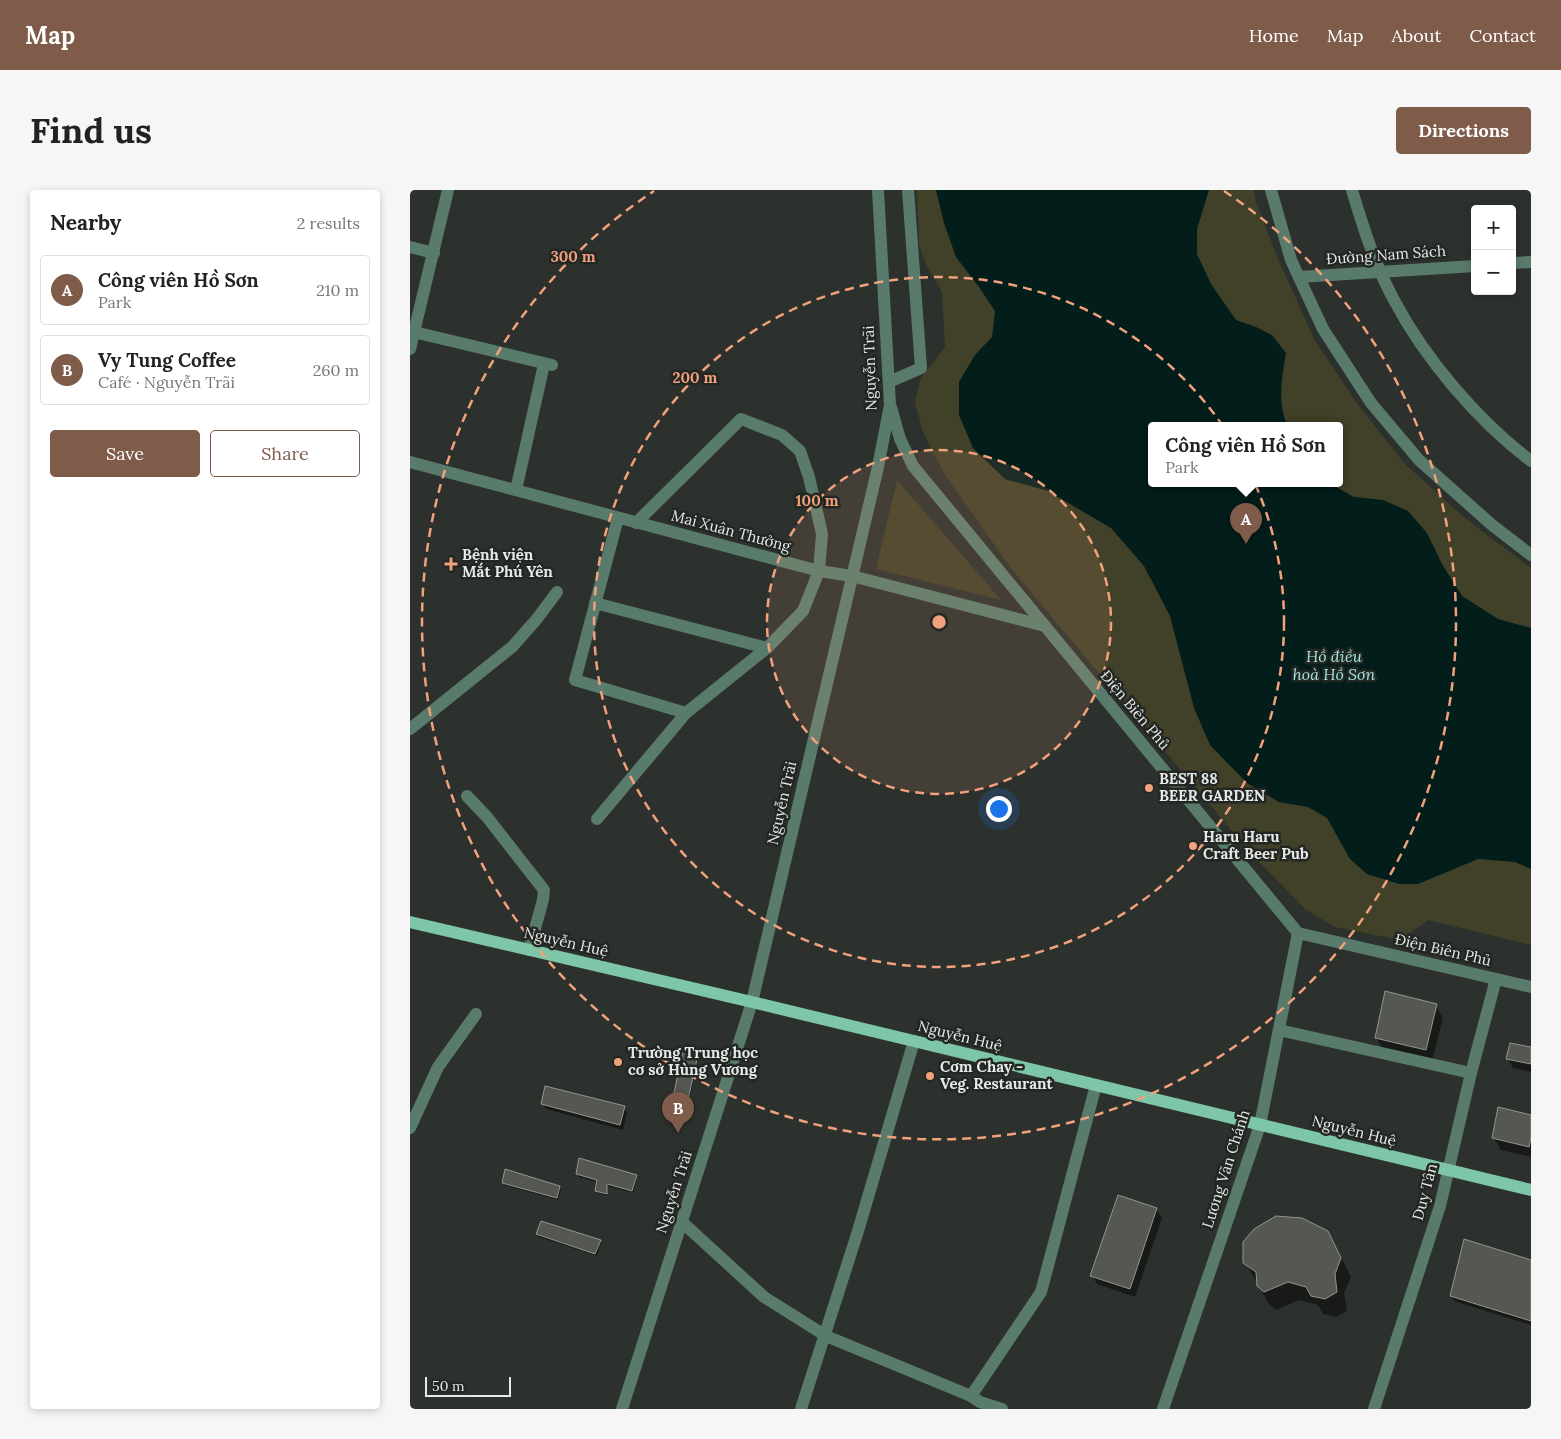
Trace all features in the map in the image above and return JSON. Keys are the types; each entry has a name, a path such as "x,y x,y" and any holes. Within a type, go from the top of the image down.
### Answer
{"main road":[{"name":"Nguyễn Huệ","path":"410,922 752,1002 1531,1190"}],"street":[{"path":"410,349 412,331 434,253 448,190"},
{"name":"Nguyễn Trãi","path":"622,1409 752,1002 878,466 890,405 878,190"},
{"path":"889,382 921,368 908,190"},
{"path":"1271,190 1291,260 1323,329 1371,403 1419,460 1492,525 1531,555"},
{"path":"1352,190 1368,243 1394,300 1427,352 1476,412 1531,461"},
{"path":"410,247 434,253"},
{"path":"1516,264 1531,262"},
{"name":"Đường Nam Sách","path":"1299,277 1471,266"},
{"path":"412,331 548,364 516,490"},
{"name":"Điện Biên Phủ","path":"890,405 900,439 913,466 1298,933 1531,987"},
{"path":"597,818 686,713 767,648 803,611 819,571 822,534 809,477 800,451 782,435 741,418 636,522"},
{"name":"Mai Xuân Thưởng","path":"410,462 819,571 852,576 1045,626"},
{"path":"618,518 575,680 686,713"},
{"path":"410,729 512,647 557,592"},
{"path":"595,603 767,648"},
{"path":"467,796 487,817 544,890 529,950"},
{"name":"Lương Văn Chánh","path":"1163,1409 1260,1125 1298,933"},
{"name":"Duy Tân","path":"1374,1409 1440,1206 1471,1073 1496,979"},
{"path":"410,1128 438,1067 476,1014"},
{"path":"1279,1030 1471,1073"},
{"path":"801,1409 826,1336 914,1041"},
{"path":"972,1396 1041,1292 1096,1085"},
{"path":"682,1222 764,1297 826,1336 972,1396 980,1402 1002,1409"}],"shaded area":[{"name":"Hồ điều hoà Hồ Sơn","path":"917,190 1254,190 1256,202 1276,254 1314,339 1356,402 1405,464 1466,519 1531,568 1531,945 1428,920 1400,940 1335,927 1306,910 1254,857 1013,571 945,475 923,432 915,403 920,379 945,347 942,292 927,267 919,245"},
{"path":"897,480 1001,600 876,569"}],"water":[{"name":"Hồ điều hoà Hồ Sơn","path":"936,190 1209,190 1197,229 1197,254 1211,284 1236,320 1272,335 1286,353 1281,398 1286,422 1148,422 1148,487 1336,487 1354,497 1383,500 1408,511 1427,533 1442,564 1462,596 1498,619 1531,628 1531,869 1515,862 1478,859 1418,884 1399,884 1367,874 1350,859 1327,818 1308,807 1279,802 1247,783 1210,745 1194,708 1170,616 1144,566 1111,528 1048,491 1005,479 973,448 959,415 959,382 975,355 992,337 995,311 956,257 944,223"}],"building":[{"path":"1385,991 1437,1004 1426,1050 1375,1038"},
{"path":"1510,1043 1531,1047 1531,1064 1506,1059"},
{"path":"684,1047 699,1050 688,1100 673,1097"},
{"path":"545,1086 625,1106 620,1125 541,1104"},
{"path":"1498,1107 1531,1115 1529,1147 1492,1138"},
{"path":"579,1158 637,1175 632,1191 607,1184 607,1194 595,1191 597,1180 576,1174"},
{"path":"505,1169 560,1186 557,1198 502,1183"},
{"path":"1118,1195 1157,1208 1130,1289 1090,1276"},
{"path":"1276,1216 1302,1218 1328,1231 1341,1258 1335,1274 1337,1292 1325,1299 1311,1296 1306,1287 1288,1282 1264,1292 1257,1286 1256,1272 1243,1263 1243,1242 1254,1229"},
{"path":"541,1221 601,1240 595,1254 536,1234"},
{"path":"1464,1239 1531,1260 1531,1321 1450,1296"}],"place":[{"name":"Công viên Hồ Sơn","path":"1246,544"},
{"name":"Bệnh viện Mắt Phú Yên","path":"451,564"},
{"name":"BEST 88 BEER GARDEN","path":"1149,788"},
{"name":"Haru Haru Craft Beer Pub","path":"1193,846"},
{"name":"Trường Trung học cơ sở Hùng Vương","path":"618,1062"},
{"name":"Cơm Chay - Veg. Restaurant","path":"930,1076"},
{"name":"Vy Tung Coffee","path":"678,1133"}]}
